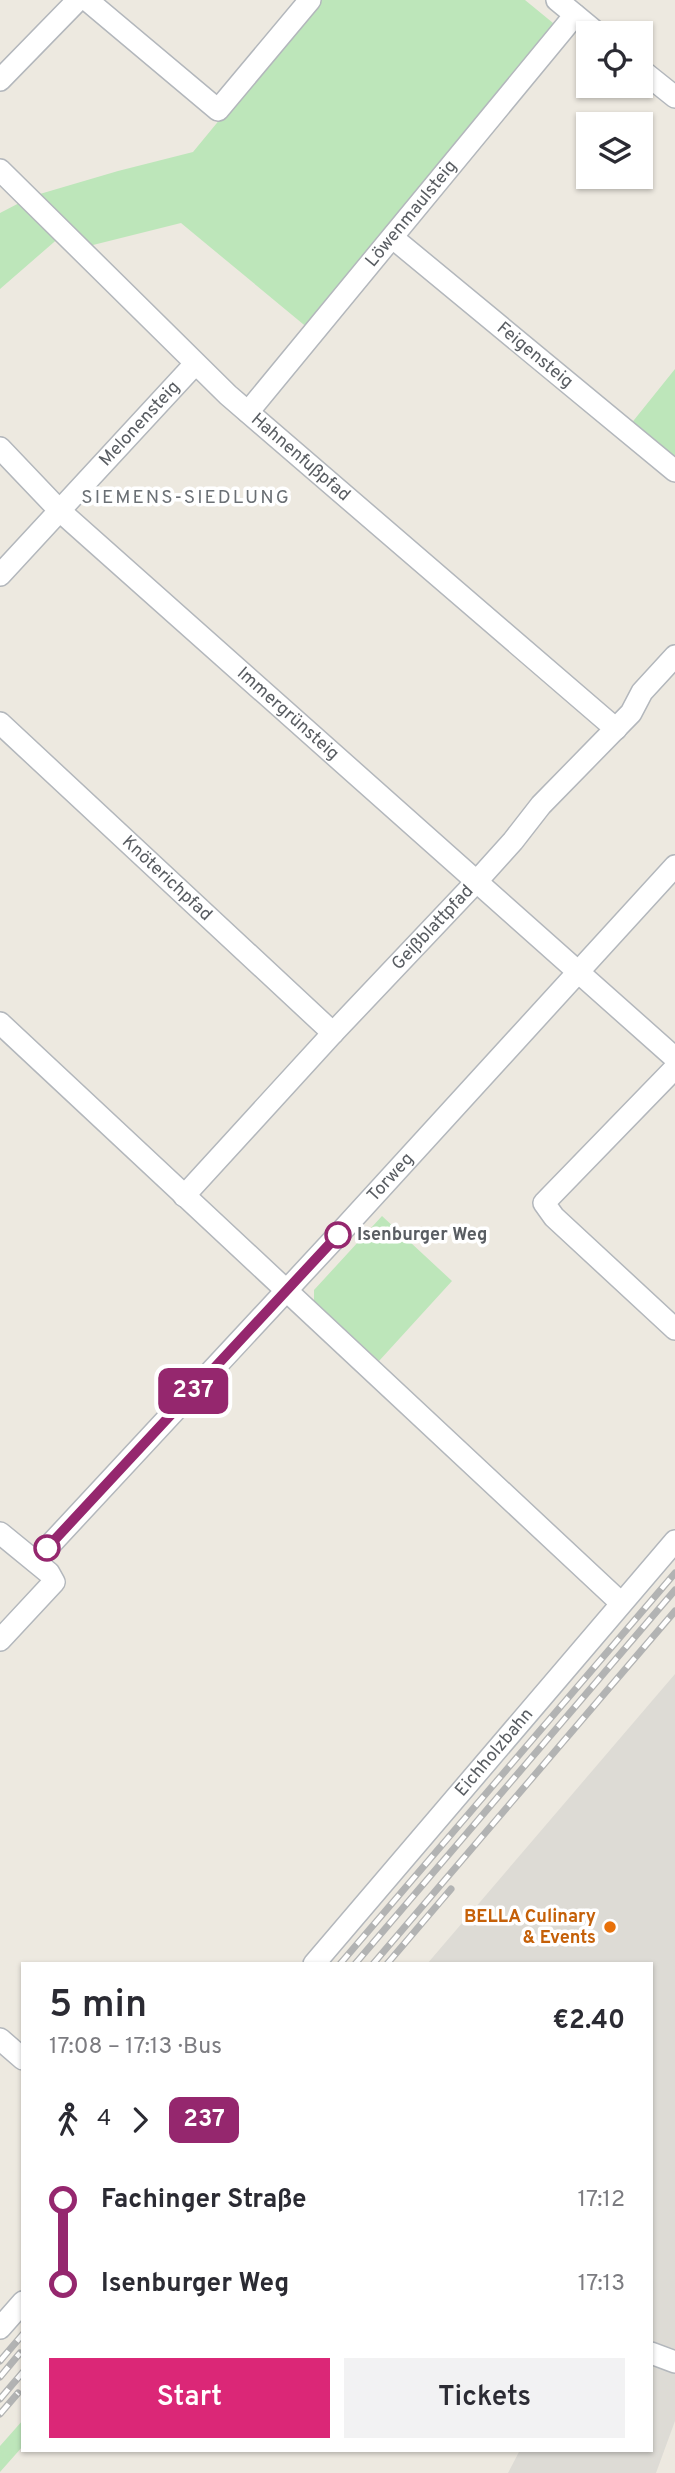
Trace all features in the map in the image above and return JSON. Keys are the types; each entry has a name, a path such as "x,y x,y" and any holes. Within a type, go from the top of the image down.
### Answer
{"street":[{"path":"0,80 78,0"},
{"path":"87,0 218,110 310,0"},
{"path":"557,0 582,21"},
{"name":"Löwenmaulsteig","path":"248,412 575,15"},
{"path":"653,79 675,97"},
{"name":"Hahnenfußpfad","path":"0,170 195,364 616,729"},
{"name":"Feigensteig","path":"393,238 675,471"},
{"name":"Melonensteig","path":"0,575 195,364"},
{"name":"Immergrünsteig","path":"0,448 60,511 675,1058"},
{"name":"Geißblattpfad","path":"184,1196 477,881 541,805 631,713 642,692 675,656"},
{"name":"Knöterichpfad","path":"0,723 333,1033"},
{"name":"Torweg","path":"35,1561 675,866"},
{"path":"0,1023 621,1604"},
{"path":"675,1068 544,1203 554,1217 675,1329"},
{"path":"0,1533 49,1573 54,1582 0,1640"},
{"name":"Eichholzbahn","path":"316,1962 675,1541"},
{"path":"0,2039 21,2057"},
{"path":"0,2328 21,2304"},
{"path":"653,2354 675,2362"}],"shaded area":[{"path":"675,1674 675,2421 656,2473 508,2473 519,2452 653,2452 653,1962 429,1962"}],"green space":[{"path":"318,0 525,0 553,23 554,33 309,329 181,223 85,247 33,196 193,152"},
{"path":"25,200 61,236 0,289 0,213"},
{"path":"675,369 675,462 630,425"},
{"path":"382,1216 452,1281 379,1361 314,1301 314,1290"},
{"path":"21,2422 21,2448 0,2472 0,2446"}],"railway":[{"path":"342,1962 675,1573"},
{"path":"357,1962 675,1590"},
{"path":"375,1962 675,1611"},
{"path":"389,1962 451,1889"},
{"path":"0,2361 21,2336"},
{"path":"0,2377 20,2353"},
{"path":"0,2399 21,2374"},
{"path":"0,2414 18,2393"}],"bus line":[{"name":"237","path":"47,1548 338,1235"}],"place":[{"name":"Isenburger Weg","path":"338,1235"},
{"name":"BELLA Culinary & Events","path":"610,1927"}],"district":[{"name":"SIEMENS-SIEDLUNG","path":"186,498"}]}
